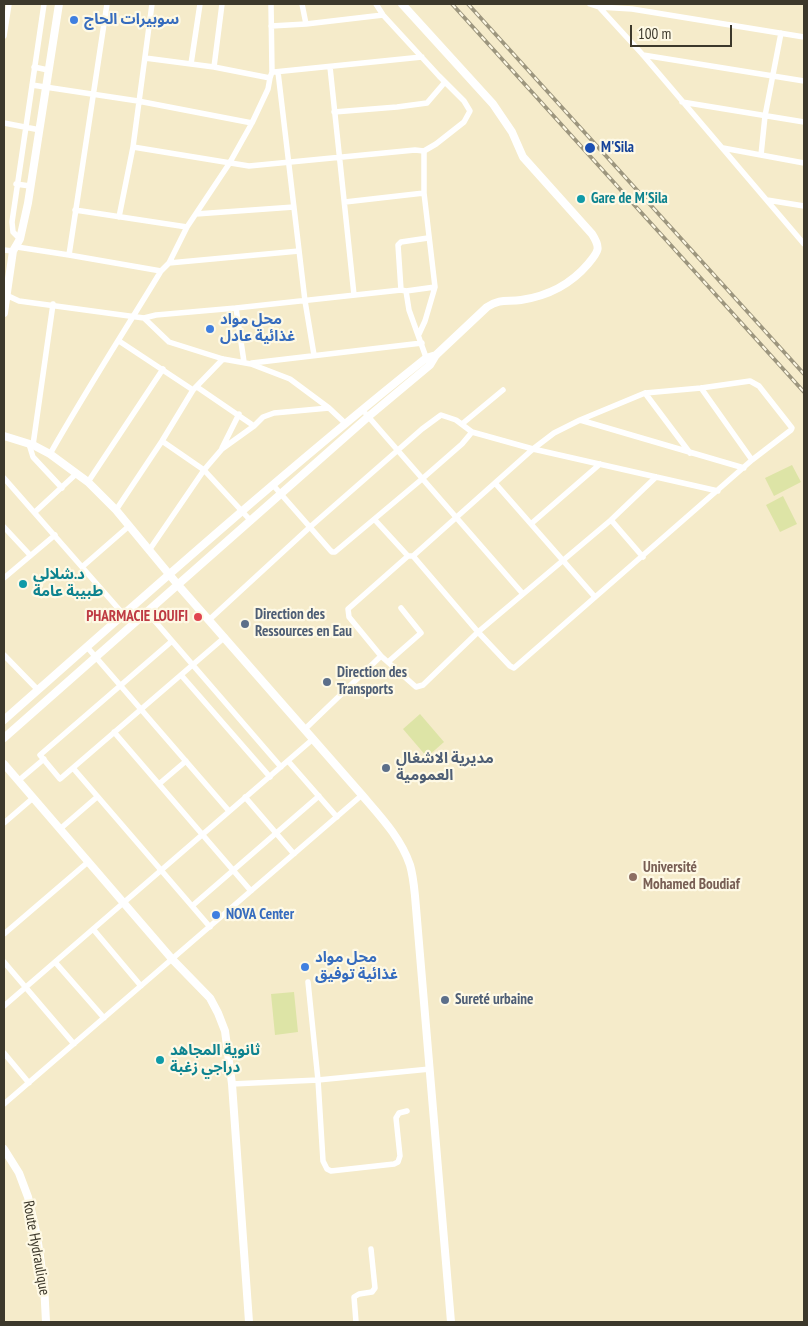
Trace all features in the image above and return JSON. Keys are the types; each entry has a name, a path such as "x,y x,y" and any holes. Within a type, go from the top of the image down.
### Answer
{"street":[{"path":"4,36 9,4"},
{"path":"20,239 14,232 12,222 16,184 44,4"},
{"path":"4,309 5,294 15,249 20,239 30,186 59,4"},
{"path":"69,255 107,4"},
{"path":"119,217 132,146 152,4"},
{"path":"191,64 200,4"},
{"path":"214,67 222,4"},
{"path":"271,4 274,74 290,162 305,301 314,355"},
{"path":"302,4 306,24"},
{"path":"132,146 249,166 424,150 451,134 469,115 470,111 464,100 422,57 376,4"},
{"path":"4,738 282,494 436,355 475,317 496,302 519,300 557,290 585,268 597,254 598,247 592,234 523,157 507,123 493,104 402,4"},
{"path":"590,4 598,7 632,9 804,36"},
{"path":"598,7 643,55 804,244"},
{"path":"271,26 306,24 383,14"},
{"path":"761,155 765,116 782,33"},
{"path":"643,55 804,81"},
{"path":"145,58 274,74 422,57"},
{"path":"34,67 48,70"},
{"path":"330,67 354,295"},
{"path":"50,454 74,411 161,271 169,263 187,228 229,164 252,123 274,74"},
{"path":"334,112 427,103 445,82"},
{"path":"32,85 252,123"},
{"path":"682,102 804,122"},
{"path":"4,123 40,130"},
{"path":"722,148 804,163"},
{"path":"419,334 425,321 434,287 424,193 424,150"},
{"path":"16,184 30,186"},
{"path":"345,202 424,193"},
{"path":"766,200 804,206"},
{"path":"196,214 294,207"},
{"path":"76,210 187,228"},
{"path":"428,238 401,242 398,246 404,290 409,310 428,362"},
{"path":"4,250 15,249 69,255 161,271"},
{"path":"169,263 299,251"},
{"path":"5,294 18,301 53,304 144,318 156,315 434,287"},
{"path":"4,309 18,301"},
{"path":"53,304 31,444 33,457 62,488"},
{"path":"236,308 244,362"},
{"path":"156,315 157,331"},
{"path":"144,318 169,342 224,359 251,364 290,379 330,408 345,422"},
{"path":"119,341 239,414 254,426"},
{"path":"251,364 422,343"},
{"path":"116,510 195,388 224,359"},
{"path":"4,720 242,510 345,422 428,362"},
{"path":"88,482 163,369"},
{"path":"375,520 411,556 478,632 514,668 752,460 791,430 790,425 754,382 745,381 701,388 645,393 554,433 533,449 411,556 348,609 349,617 381,656 414,685 419,687 478,632 611,520 656,477"},
{"path":"701,388 752,460"},
{"path":"462,424 503,390"},
{"path":"645,393 690,453"},
{"path":"150,549 204,470 222,449 254,426 263,417 274,413 330,408"},
{"path":"361,409 522,594"},
{"path":"222,449 239,414"},
{"path":"210,619 422,428 441,416 447,416 472,432 533,449 718,491"},
{"path":"580,420 744,468"},
{"path":"273,485 332,552 335,552 422,480 462,444 472,432"},
{"path":"4,436 31,444 50,454 88,482 116,510 171,574 178,585 314,738 389,827 410,865 415,896 451,1322"},
{"path":"162,441 204,470 251,521"},
{"path":"532,523 600,464"},
{"path":"35,512 76,474"},
{"path":"4,478 124,615"},
{"path":"495,482 595,598"},
{"path":"611,520 643,557"},
{"path":"82,568 129,526"},
{"path":"4,527 30,555"},
{"path":"4,578 55,535"},
{"path":"388,662 421,632 401,608"},
{"path":"147,612 281,767"},
{"path":"172,641 40,755 60,779 225,637"},
{"path":"87,647 229,812"},
{"path":"4,655 38,690"},
{"path":"305,728 381,656"},
{"path":"181,674 270,777"},
{"path":"114,732 251,891"},
{"path":"4,1006 314,738"},
{"path":"18,781 44,760"},
{"path":"159,784 186,761"},
{"path":"288,761 337,817"},
{"path":"4,764 172,959 210,998 218,1013 225,1031 232,1084 249,1322"},
{"path":"72,768 210,927"},
{"path":"4,1104 362,795"},
{"path":"192,906 319,796"},
{"path":"60,829 97,797"},
{"path":"4,823 33,798"},
{"path":"245,798 294,854"},
{"path":"4,934 88,862"},
{"path":"93,929 142,986"},
{"path":"4,962 74,1044"},
{"path":"55,962 104,1018"},
{"path":"308,982 318,1080 323,1162 327,1169 331,1171 398,1162 400,1156 396,1118 399,1113 407,1111"},
{"path":"4,1053 29,1082"},
{"path":"232,1084 318,1080 430,1069"},
{"name":"Route Hydraulique","path":"4,1149 19,1173 28,1197 37,1236 44,1284 46,1322"},
{"path":"356,1322 354,1297 359,1294 372,1292 375,1288 371,1249"}],"green space":[{"path":"792,465 801,482 774,496 765,478"},
{"path":"783,496 797,524 780,532 766,505"},
{"path":"420,714 444,742 427,757 403,729"},
{"path":"294,992 298,1032 275,1035 271,994"}],"railway":[{"path":"452,4 804,392"},
{"path":"468,4 804,374"}],"place":[{"name":"سوبيرات الحاج","path":"74,20"},
{"name":"M'Sila","path":"590,148"},
{"name":"Gare de M'Sila","path":"581,199"},
{"name":"محل مواد غذائية عادل","path":"210,329"},
{"name":"د.شلالي طبيبة عامة","path":"23,584"},
{"name":"PHARMACIE LOUIFI","path":"198,617"},
{"name":"Direction des Ressources en Eau","path":"245,624"},
{"name":"Direction des Transports","path":"327,682"},
{"name":"مديرية الاشغال العمومية","path":"386,768"},
{"name":"Université Mohamed Boudiaf","path":"633,877"},
{"name":"NOVA Center","path":"216,915"},
{"name":"محل مواد غذائية توفيق","path":"305,967"},
{"name":"Sureté urbaine","path":"445,1000"},
{"name":"ثانوية المجاهد دراجي زغبة","path":"160,1060"}]}
